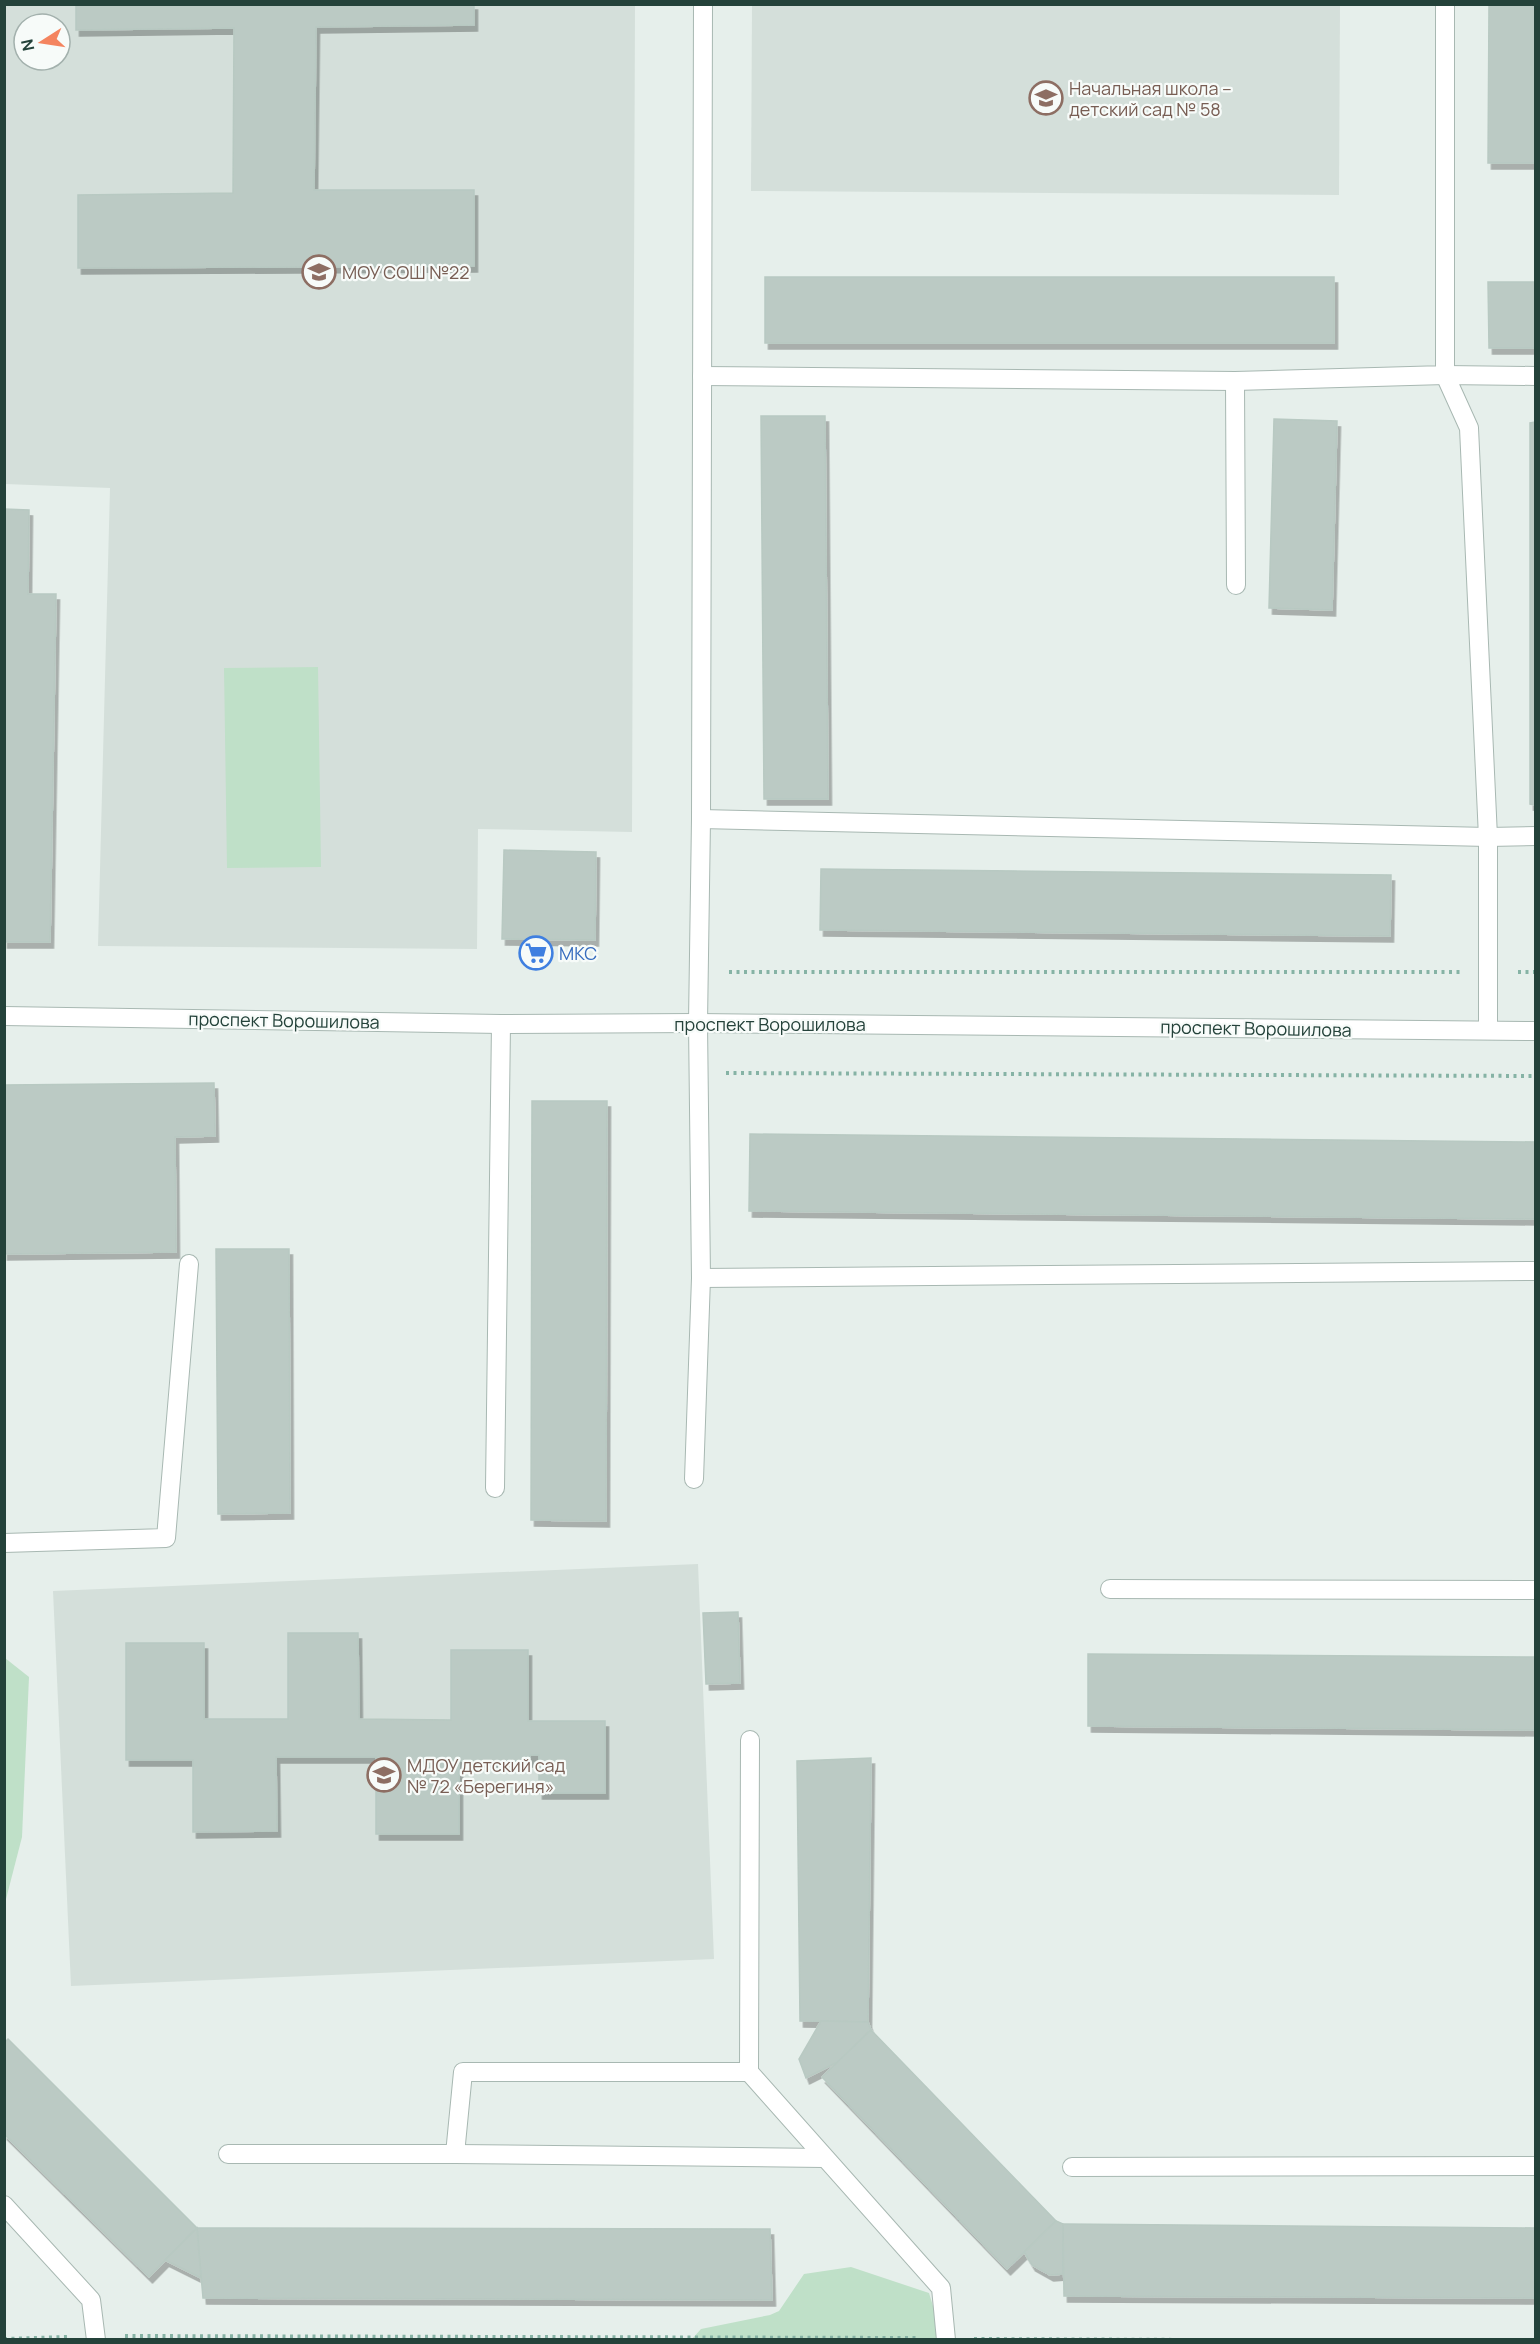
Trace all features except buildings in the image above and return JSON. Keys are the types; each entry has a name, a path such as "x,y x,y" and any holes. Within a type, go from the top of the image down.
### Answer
{"street":[{"path":"694,1479 701,1278 698,972 701,819 703,4"},
{"path":"1445,4 1445,375 1469,428 1488,837 1488,1030"},
{"path":"702,376 1234,381 1445,375 1536,376"},
{"path":"1234,381 1236,585"},
{"path":"701,819 1488,837 1536,836"},
{"name":"проспект Ворошилова","path":"4,1016 501,1024 698,1023 1536,1031"},
{"path":"495,1488 501,1024"},
{"path":"4,1543 166,1538 189,1264"},
{"path":"701,1278 1536,1271"},
{"path":"1110,1589 1536,1590"},
{"path":"750,1740 748,2072 941,2288 946,2339"},
{"path":"455,2154 463,2072 748,2072"},
{"path":"228,2154 824,2158"},
{"path":"1072,2167 1536,2166"},
{"path":"4,2205 91,2300 96,2338"}],"path":[{"path":"698,972 1536,972"},
{"path":"698,1073 1536,1076"},
{"path":"4,2339 1200,2340"}],"shaded area":[{"name":"МОУ СОШ №22","path":"5,5 635,5 632,832 478,829 477,949 98,946 110,488 5,484"},
{"name":"Начальная школа – детский сад № 58","path":"752,5 1340,5 1339,195 751,191"},
{"name":"МДОУ детский сад № 72 «Берегиня»","path":"698,1564 714,1959 71,1986 53,1591"}],"green space":[{"path":"318,667 321,867 227,868 224,668"},
{"path":"5,1658 29,1677 22,1837 5,1903"},
{"path":"851,2267 929,2293 936,2316 936,2339 691,2340 701,2329 770,2315 779,2311 804,2274"}],"place":[{"name":"Начальная школа – детский сад № 58","path":"1046,98"},
{"name":"МОУ СОШ №22","path":"319,272"},
{"name":"МКС","path":"536,953"},
{"name":"МДОУ детский сад № 72 «Берегиня»","path":"384,1775"}]}
